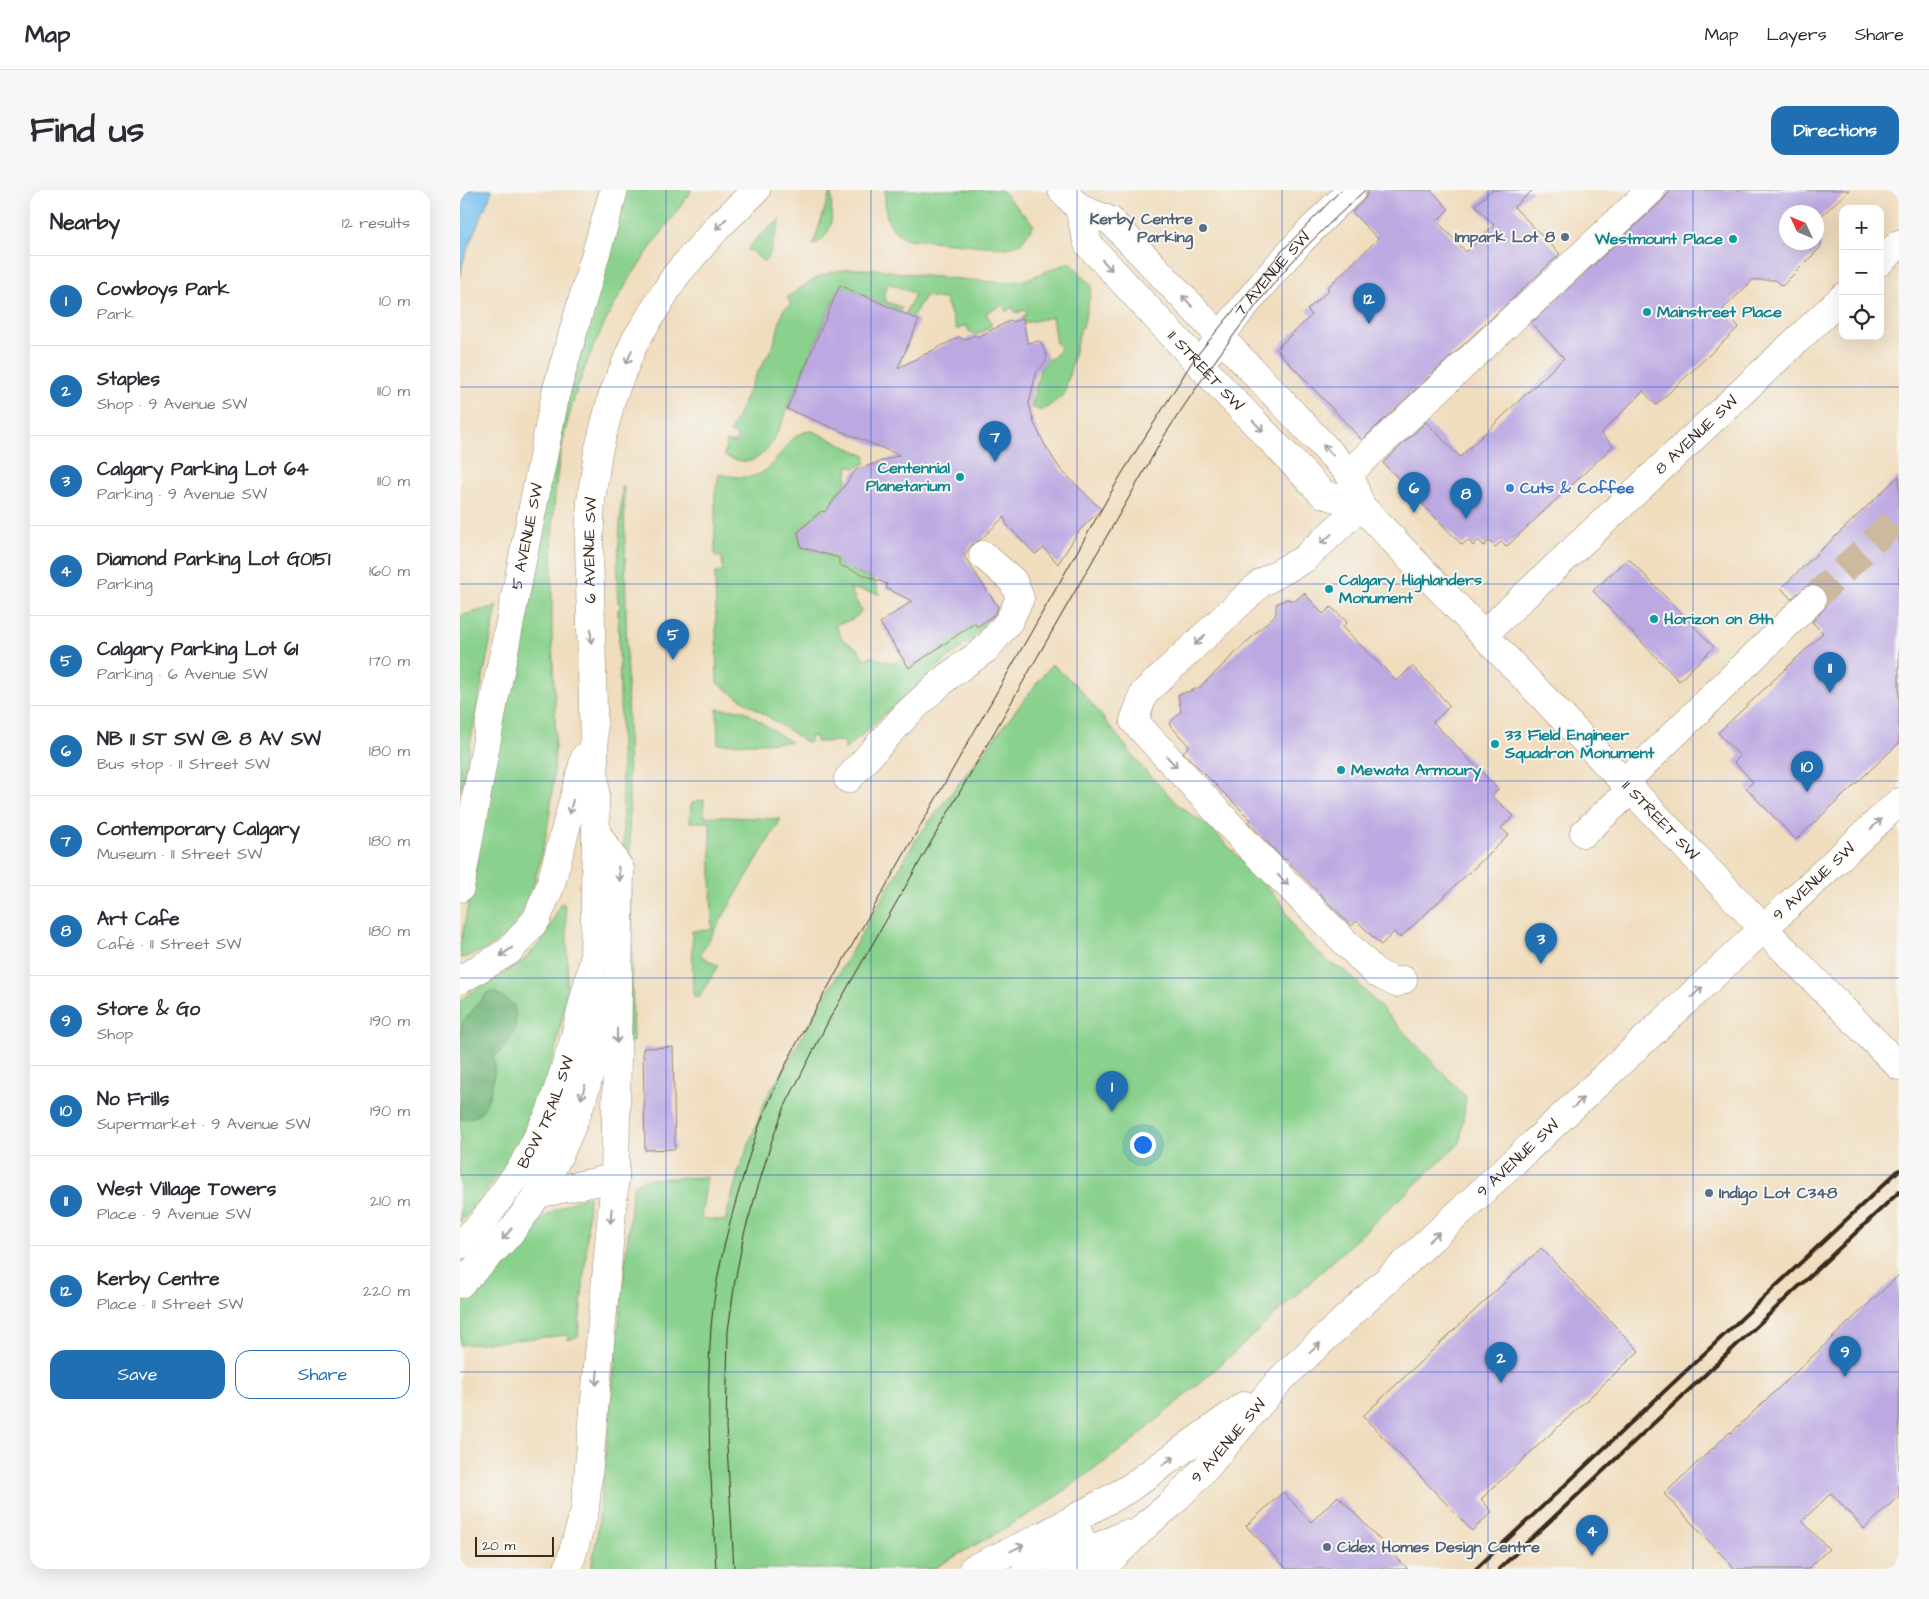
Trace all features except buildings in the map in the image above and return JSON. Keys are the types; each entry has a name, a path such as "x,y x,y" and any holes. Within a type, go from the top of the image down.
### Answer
{"main road":[{"name":"5 AVENUE SW","path":"460,888 495,696 556,392 614,190"},
{"name":"6 AVENUE SW","path":"594,960 596,832 589,544 591,501 598,452 612,397 635,341 676,275 717,228 756,190"},
{"name":"7 AVENUE SW","path":"1200,365 1244,304 1284,258 1352,190"},
{"path":"1349,473 1650,190"},
{"name":"11 STREET SW","path":"1071,199 1111,221 1349,473 1362,506 1764,929 1899,1066"},
{"name":"11 STREET SW","path":"1071,199 1088,244 1200,365 1323,494 1362,506"},
{"path":"1884,258 1899,244"},
{"name":"8 AVENUE SW","path":"1484,634 1839,301"},
{"path":"1362,506 1304,559 1260,582 1144,693 1134,721 1250,847 1374,972 1396,983 1404,980"},
{"path":"848,779 906,715 947,677 986,649 1009,621 1020,598 1013,581 983,555"},
{"path":"1584,833 1628,785 1812,600"},
{"path":"460,980 509,951 536,920 550,887 593,726"},
{"name":"9 AVENUE SW","path":"1100,1569 1148,1523 1171,1504 1206,1468 1279,1381 1899,802"},
{"path":"568,1569 584,1510 615,1178 620,869 596,832"},
{"path":"460,1284 508,1235 537,1194 556,1159 579,1107 593,1061 600,1015 602,982 594,960"},
{"name":"BOW TRAIL SW","path":"460,1245 482,1223 522,1167 550,1113 573,1044 594,960"},
{"path":"537,1194 615,1178"},
{"path":"973,1569 1040,1537 1128,1489 1279,1381"},
{"path":"1026,1569 1086,1530 1128,1489"},
{"name":"9 AVENUE SW","path":"1064,1569 1094,1549 1148,1523"}],"green space":[{"path":"623,190 692,190 649,250 619,297 595,343 572,404 564,436 554,502 552,629 555,748 552,794 545,839 531,894 514,926 496,943 470,956 461,958 460,947 550,468"},
{"path":"831,190 833,190 831,194 831,224 825,236 813,245"},
{"path":"885,190 1001,190 1034,225 1021,243 1007,248 909,239 895,231 888,220 885,206"},
{"path":"781,219 768,258 764,262 752,251 747,250 756,239"},
{"path":"1070,262 1092,286 1064,395 1042,411 1031,407 1040,369 1044,366 1045,360 1053,358 1061,349 1056,344 1052,317 1024,323 1023,316 1027,315 1025,310 1016,313 1012,307 1006,312 1003,305 986,313 991,327 976,335 969,331 966,325 957,330 945,299 925,296 912,317 905,314 915,294 889,283 883,295 886,297 885,301 902,308 900,312 840,285 773,441 755,459 741,461 724,456 727,441 735,443 738,436 730,433 755,377 774,344 783,310 791,305 787,297 816,278 831,272 850,269 876,269 925,276 1007,283 1025,280"},
{"path":"813,431 866,456 865,464 855,468 848,465 846,483 832,503 833,512 821,511 798,532 801,547 831,556 840,549 839,566 853,564 851,570 873,579 880,594 848,588 851,590 860,609 862,609 854,618 835,624 842,639 858,649 864,659 871,657 893,663 903,658 909,668 973,625 976,628 996,613 971,640 936,668 845,750 844,741 816,742 815,736 810,737 810,742 806,742 717,683 715,573 723,572 722,557 715,557 715,494 719,474 745,477 763,472 796,437 803,432"},
{"path":"622,487 624,487 633,1042 628,1041 618,609 621,606 618,602 617,579"},
{"path":"497,606 460,796 460,616"},
{"path":"1052,664 1080,689 1143,768 1176,803 1209,826 1280,901 1295,929 1305,941 1331,964 1347,972 1466,1097 1460,1143 1235,1352 1128,1445 1040,1508 933,1569 591,1569 597,1537 633,1186 643,1179 707,1177 701,1218 725,1221 738,1173 766,1099 918,836"},
{"path":"717,709 743,710 791,742 718,744"},
{"path":"704,800 704,816 781,819 700,955 718,966 698,998 693,993 692,931 712,930 710,822 690,822 691,804"},
{"path":"563,903 565,905 567,938 567,982 554,1057 544,1087 517,1145 481,1198 460,1222 460,1001 524,960 543,938 560,904"},
{"path":"495,992 514,1005 515,1027 510,1041 494,1056 492,1086 483,1109 475,1116 460,1119 460,1034 463,1022 487,993"},
{"path":"589,1196 586,1256 578,1336 568,1340 568,1335 460,1345 460,1300 518,1239 535,1225 552,1212"}],"water":[{"path":"460,190 492,190 470,243 460,276"}],"tunnel":[{"path":"1812,600 1899,517"}],"tram line":[{"path":"716,1569 709,1418 709,1357 715,1293 733,1210 755,1137 778,1080 815,1010 1121,475 1194,359 1281,252 1341,190"},
{"path":"734,1569 726,1427 728,1331 744,1234 772,1140 785,1106 830,1018 1166,433 1226,346 1274,283 1309,244 1365,190"}],"railway":[{"path":"1476,1569 1899,1170"},
{"path":"1499,1569 1899,1192"}],"place":[{"name":"Kerby Centre Parking","path":"1203,228"},
{"name":"Impark Lot 8","path":"1565,237"},
{"name":"Westmount Place","path":"1733,239"},
{"name":"Mainstreet Place","path":"1647,312"},
{"name":"Kerby Centre","path":"1369,324"},
{"name":"Contemporary Calgary","path":"995,462"},
{"name":"Centennial Planetarium","path":"960,477"},
{"name":"Cuts & Coffee","path":"1510,488"},
{"name":"NB 11 ST SW @ 8 AV SW","path":"1414,513"},
{"name":"Art Cafe","path":"1466,519"},
{"name":"Calgary Highlanders Monument","path":"1329,589"},
{"name":"Horizon on 8th","path":"1654,619"},
{"name":"Calgary Parking Lot 61","path":"673,660"},
{"name":"West Village Towers","path":"1830,693"},
{"name":"33 Field Engineer Squadron Monument","path":"1495,744"},
{"name":"Mewata Armoury","path":"1341,770"},
{"name":"No Frills","path":"1807,792"},
{"name":"Calgary Parking Lot 64","path":"1541,964"},
{"name":"Cowboys Park","path":"1112,1112"},
{"name":"Indigo Lot C348","path":"1709,1193"},
{"name":"Store & Go","path":"1845,1377"},
{"name":"Staples","path":"1501,1383"},
{"name":"Cidex Homes Design Centre","path":"1327,1547"},
{"name":"Diamond Parking Lot G0151","path":"1592,1556"}]}
